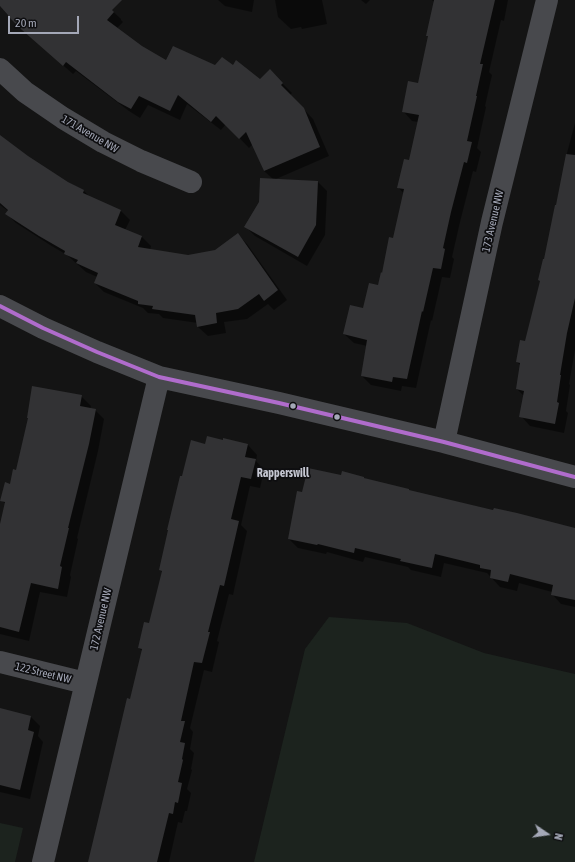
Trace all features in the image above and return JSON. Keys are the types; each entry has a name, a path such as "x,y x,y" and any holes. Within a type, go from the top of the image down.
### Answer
{"street":[{"name":"173 Avenue NW","path":"444,442 492,222 547,0"},
{"name":"171 Avenue NW","path":"0,69 25,92 69,122 141,162 191,182"},
{"path":"0,306 43,328 158,377 287,405 444,442 575,478"},
{"name":"172 Avenue NW","path":"43,862 158,377"},
{"name":"122 Street NW","path":"0,662 85,683"}],"shaded area":[{"path":"329,617 407,623 484,653 575,674 575,862 254,862 305,649"},
{"path":"0,823 23,828 15,862 0,862"}],"building":[{"path":"0,0 122,0 112,10 114,12 107,20 142,46 166,60 173,46 215,65 222,57 233,65 236,60 260,79 270,69 283,83 281,85 304,108 320,147 264,171 246,132 239,139 216,116 211,122 178,95 170,111 139,96 131,109 118,102 66,62 63,66 8,16 0,6"},
{"path":"434,0 495,0 480,64 483,64 467,141 472,142 467,163 464,162 451,212 443,248 445,249 441,269 433,268 407,379 393,377 392,382 361,376 367,340 343,334 350,305 363,308 369,283 378,285 381,272 382,273 389,237 393,238 404,189 397,188 404,159 409,160 419,115 402,112 408,81 418,83"},
{"path":"0,135 28,156 68,182 84,190 83,193 121,210 115,225 142,236 138,247 188,255 215,250 238,233 278,290 264,301 259,294 238,309 216,313 217,323 197,327 195,315 152,309 153,306 138,304 138,301 94,283 98,273 76,263 78,260 64,254 65,251 5,214 8,210 0,203"},
{"path":"566,154 575,155 575,298 560,375 557,402 559,403 555,424 519,417 524,391 516,389 520,363 516,362 520,340 525,341 540,281 538,280 556,205"},
{"path":"260,178 318,181 316,225 298,257 244,227 259,202"},
{"path":"32,386 82,395 80,406 96,409 89,444 68,528 60,566 62,567 58,589 31,583 19,632 0,627 0,524 5,502 0,501 5,482 10,484 13,469 16,470 28,418"},
{"path":"207,436 248,444 245,457 256,459 251,479 241,477 231,519 239,521 224,586 220,585 202,663 194,662 181,721 185,721 180,742 185,743 178,782 182,783 178,803 175,802 173,814 169,813 157,862 88,862 127,698 130,699 142,649 138,648 144,622 149,623 162,571 159,570 180,476 182,476 191,440 205,444"},
{"path":"308,468 341,475 342,471 409,490 493,510 494,508 517,513 575,528 575,600 551,595 553,585 510,574 508,582 490,578 491,570 480,568 480,565 435,554 432,568 400,561 401,559 355,548 354,553 318,544 288,539 297,491 302,492"},
{"path":"0,708 31,716 28,730 34,732 20,790 0,785"}],"transit line":[{"path":"0,306 43,328 159,377 279,403 444,442 575,477"}],"district":[{"name":"Rapperswill","path":"283,473"}]}
